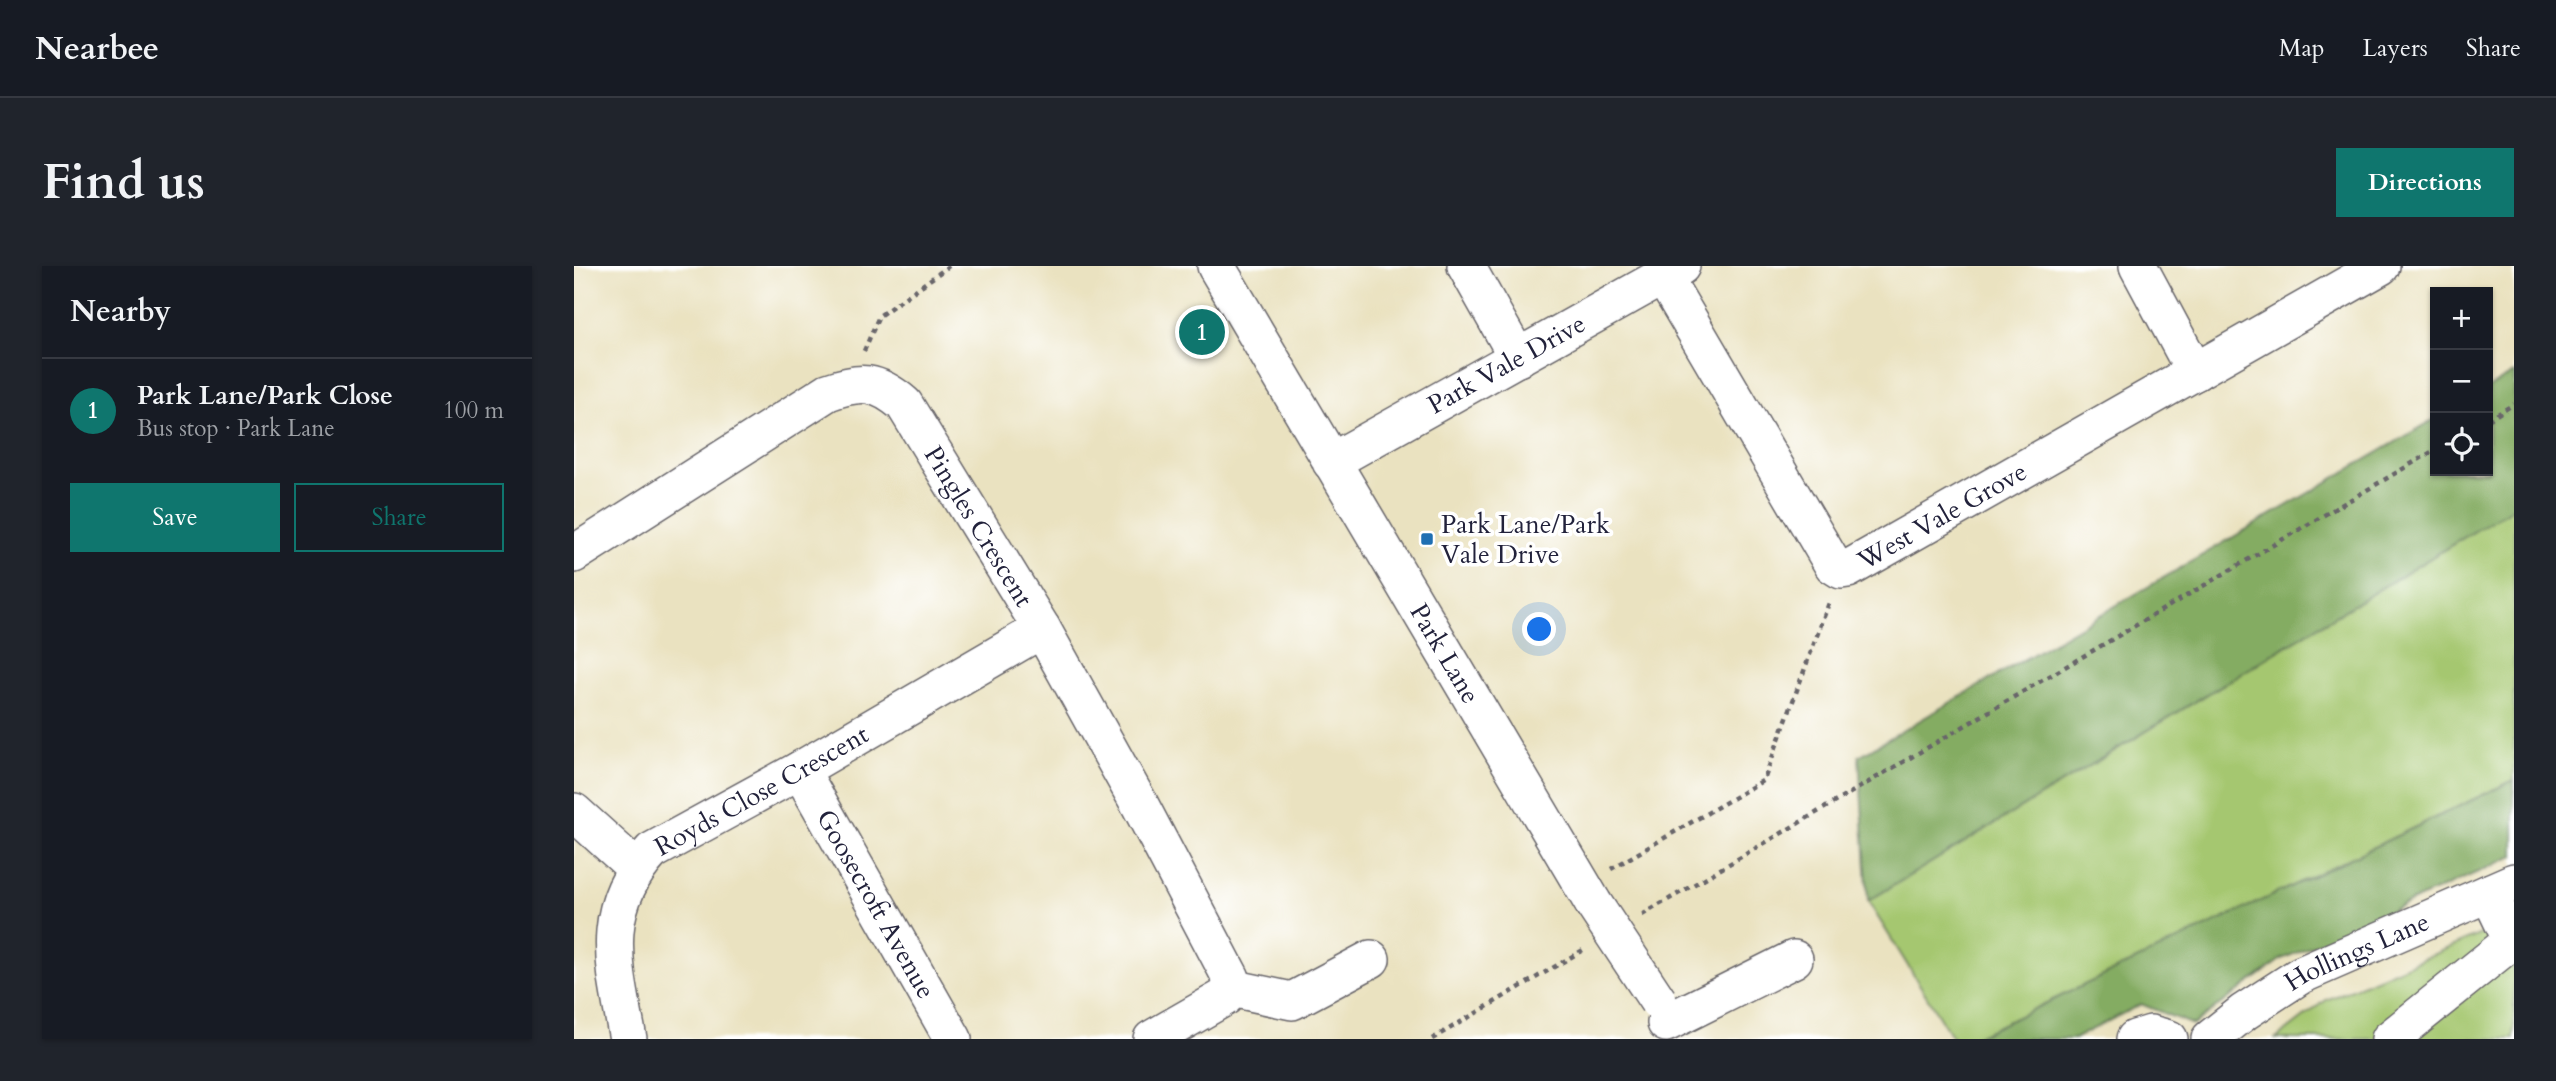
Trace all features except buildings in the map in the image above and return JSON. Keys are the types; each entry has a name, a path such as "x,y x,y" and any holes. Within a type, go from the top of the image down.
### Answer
{"street":[{"name":"Park Lane","path":"1216,266 1665,1021"},
{"path":"1466,266 1518,358"},
{"path":"2138,266 2196,372"},
{"name":"West Vale Grove","path":"1660,273 1832,565 1841,570 1848,569 2381,266"},
{"name":"Park Vale Drive","path":"1331,462 1518,358 1660,273"},
{"path":"574,554 828,392 849,384"},
{"name":"Pingles Crescent","path":"849,384 869,384 887,389 904,404 1041,629 1153,830 1231,978 1231,988"},
{"name":"Royds Close Crescent","path":"628,1039 613,955 614,925 621,897 636,868 652,851 800,770 1041,629"},
{"name":"Goosecroft Avenue","path":"800,770 953,1039"},
{"path":"574,812 636,868"},
{"path":"2390,1039 2512,941 2502,887"},
{"name":"Hollings Lane","path":"2210,1039 2244,1012 2301,975 2502,887"},
{"path":"1152,1039 1225,997 1231,988 1292,1000 1371,959"},
{"path":"1665,1021 1794,959"},
{"path":"2135,1039 2151,1034 2169,1039"}],"path":[{"path":"849,384 879,316 949,266"},
{"path":"2493,416 2514,404"},
{"path":"1633,920 2430,453"},
{"path":"1588,895 1764,780 1841,570"},
{"path":"1433,1039 1586,948"}],"green space":[{"path":"2514,373 2514,507 1868,901 1859,756 2430,422 2430,476 2493,476 2493,385"},
{"path":"2514,507 2514,780 1971,1039 1953,1039 1868,901"},
{"path":"2514,780 2514,856 2280,960 2193,1025 2141,1004 2074,1039 1971,1039"},
{"path":"2514,920 2514,1039 2276,1039 2326,1000"}],"place":[{"name":"Park Lane/Park Close","path":"1202,332"},
{"name":"Park Lane/Park Vale Drive","path":"1427,539"}]}
